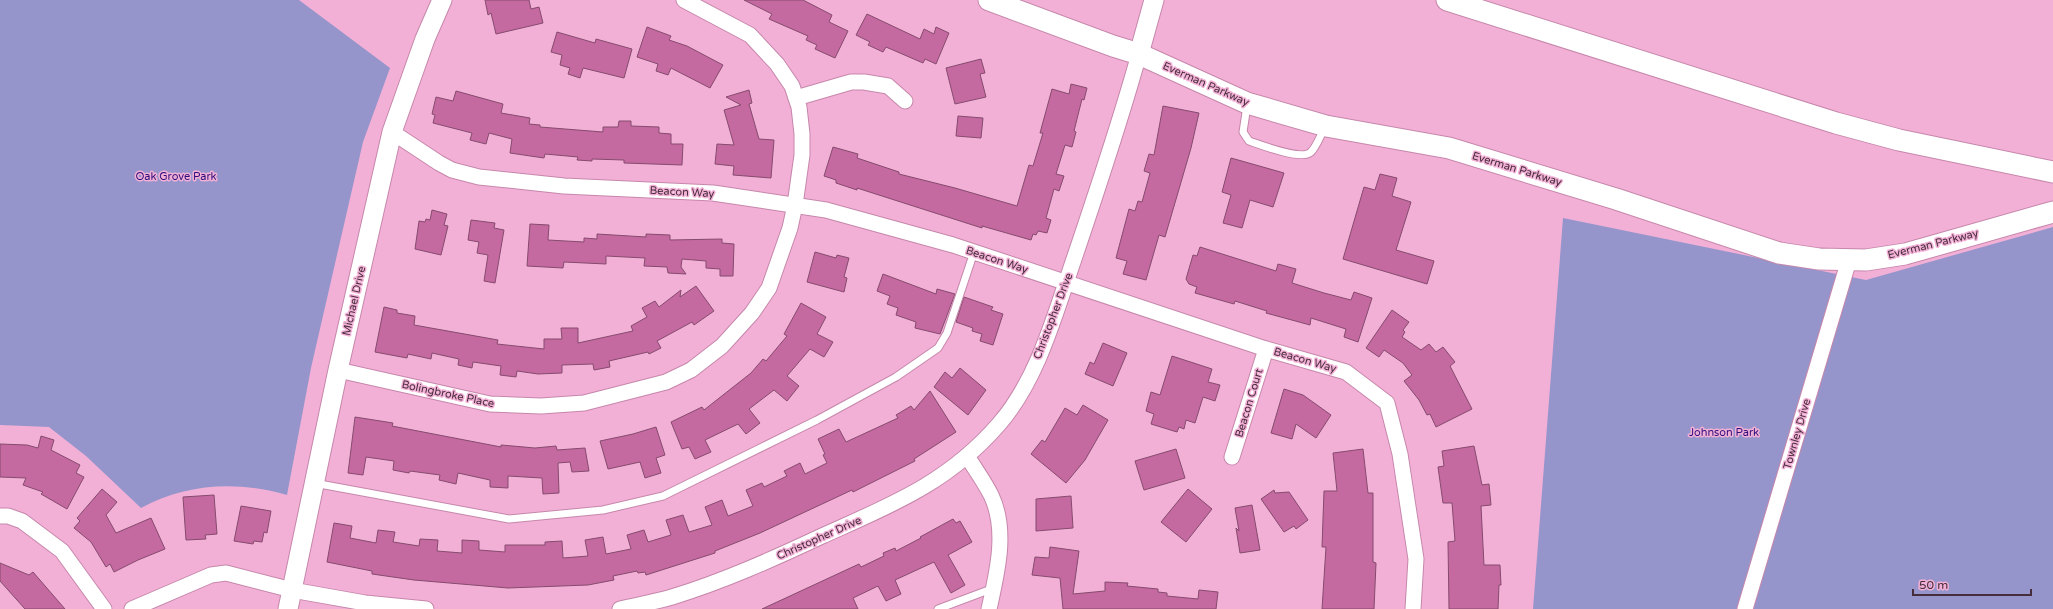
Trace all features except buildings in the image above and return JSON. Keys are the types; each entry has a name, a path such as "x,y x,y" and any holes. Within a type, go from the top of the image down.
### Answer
{"main road":[{"name":"Everman Parkway","path":"989,0 1113,46 1142,45 1247,103 1326,126 1449,148 1616,199 1779,253 1819,259 1866,260 1905,254 2053,212"},
{"path":"1447,0 1836,123 1915,143 2053,172"}],"street":[{"name":"Michael Drive","path":"288,609 338,370 392,132 425,39 442,0"},
{"name":"Bolingbroke Place","path":"338,370 490,404 541,406 584,403 666,382 691,370 722,346 752,313 769,288 790,228 795,205 802,156 802,134 796,98 792,86 777,64 750,34 684,0"},
{"name":"Christopher Drive","path":"620,609 671,597 758,565 899,502 946,474 967,456 999,424 1015,401 1044,348 1120,125 1154,0"},
{"path":"796,98 851,82 864,82 888,86 905,101"},
{"name":"Beacon Way","path":"392,132 452,170 479,177 564,186 713,193 826,210 974,252 1266,349 1346,372 1387,403 1400,454 1416,559 1414,609"},
{"name":"Townley Drive","path":"1745,609 1849,260"},
{"name":"Beacon Court","path":"1232,457 1266,349"},
{"path":"967,456 992,497 999,524 1000,540 994,588 989,609"},
{"path":"0,516 8,516 22,521 62,551 104,609"},
{"path":"132,609 210,575 226,573 292,590 366,603 426,609"}],"lane":[{"path":"1247,103 1243,132 1249,141 1282,152 1304,156 1311,152 1326,126"},
{"path":"314,483 509,519 603,510 663,496 817,420 896,377 938,348 947,334 974,252"},
{"path":"938,609 994,588"}],"green space":[{"name":"Oak Grove Park","path":"0,0 299,0 390,68 363,142 311,368 287,495 250,488 231,486 213,487 176,493 141,508 86,456 49,427 0,425"},
{"name":"Johnson Park","path":"1563,218 1866,280 2053,227 2053,609 1533,609"}]}
